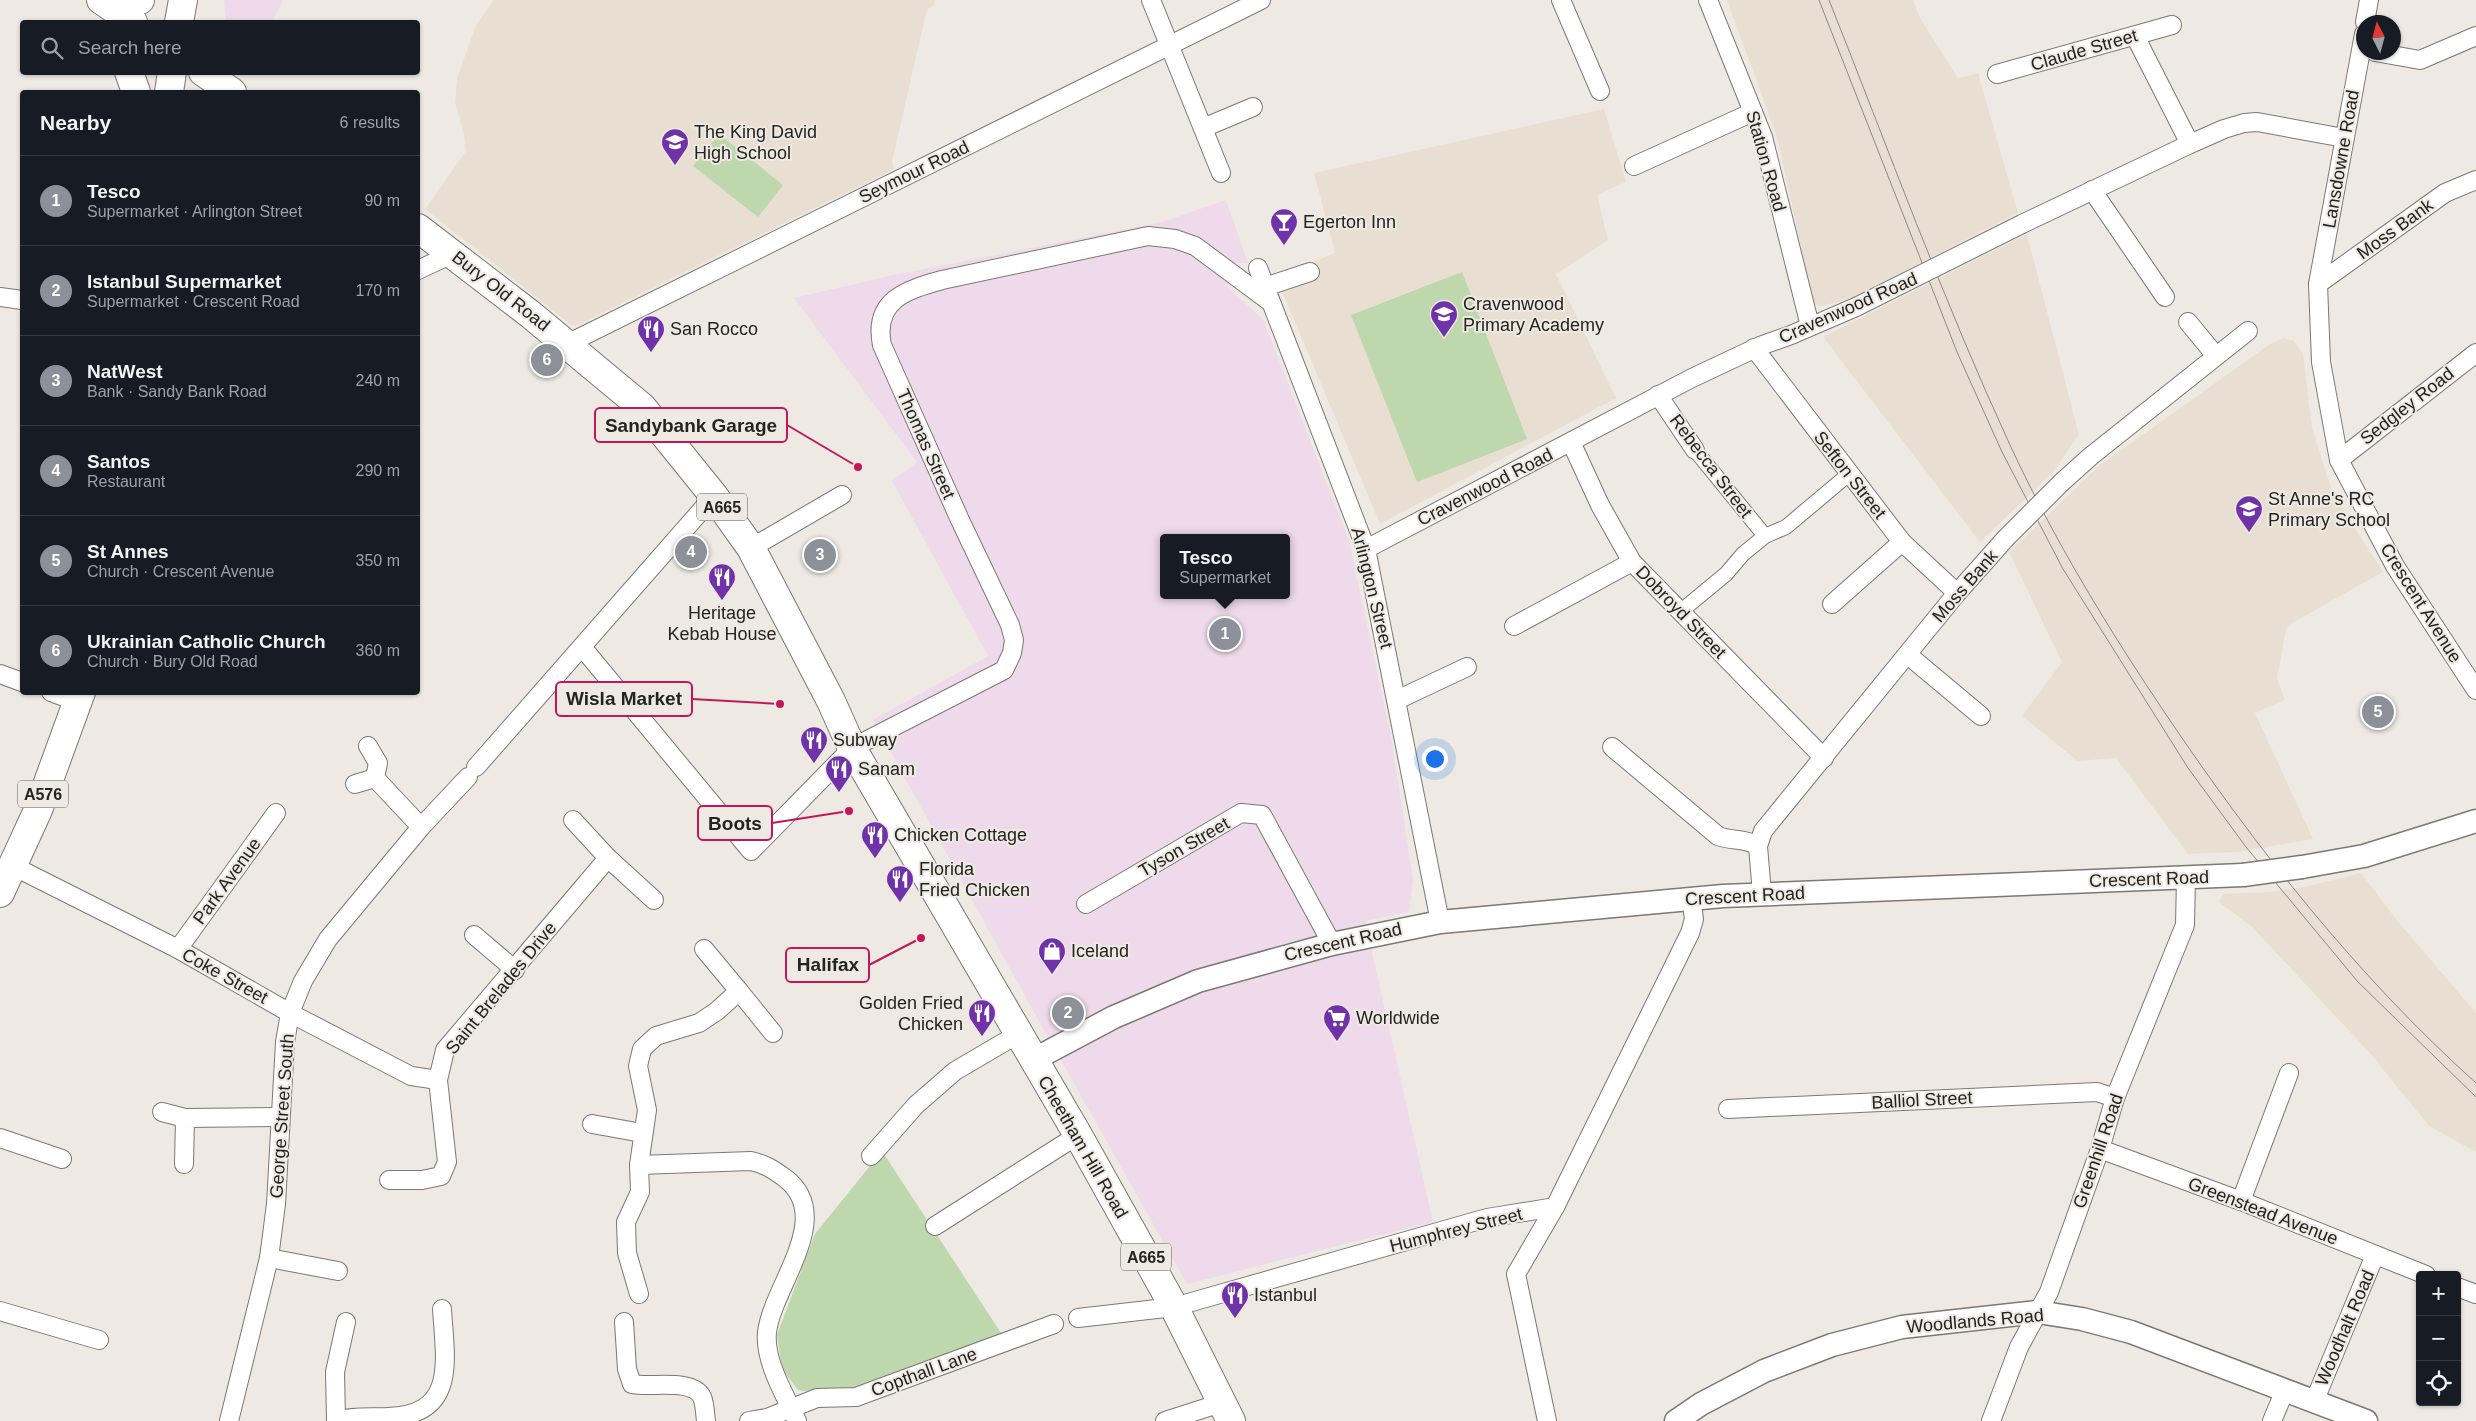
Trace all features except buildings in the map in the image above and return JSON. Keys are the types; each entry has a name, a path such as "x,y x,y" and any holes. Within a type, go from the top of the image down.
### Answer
{"main road":[{"path":"100,0 109,20"},
{"path":"100,0 130,20"},
{"path":"108,0 140,0"},
{"path":"179,20 183,0"},
{"path":"130,75 135,90"},
{"path":"169,90 172,75"},
{"path":"208,75 229,90"},
{"name":"Bury Old Road","path":"420,229 454,254 567,344 642,407 714,496 751,548 831,700 852,748 1033,1060"},
{"name":"A576","path":"5,878 38,810 79,697"},
{"name":"Cheetham Hill Road","path":"1033,1060 1078,1135 1174,1307 1226,1412"}],"street":[{"path":"1151,0 1221,173"},
{"name":"Seymour Road","path":"567,344 1261,0"},
{"path":"1561,0 1600,91"},
{"name":"Station Road","path":"1708,0 1763,138 1810,326"},
{"path":"2366,15 2369,0"},
{"name":"Claude Street","path":"1997,74 2172,25"},
{"path":"2135,36 2190,144"},
{"path":"2401,55 2420,60 2476,36"},
{"name":"Lansdowne Road","path":"2318,284 2344,138 2363,60"},
{"path":"1203,128 1253,107"},
{"path":"1634,166 1753,112"},
{"name":"Cravenwood Road","path":"1366,549 1658,395 1754,348 1856,307 2092,190 2224,129 2244,123 2257,122 2344,138"},
{"name":"Moss Bank","path":"2318,284 2445,193 2476,180"},
{"path":"2092,190 2165,297"},
{"name":"Thomas Street","path":"582,647 752,850 852,748 1004,670 1012,653 1014,640 1004,609 960,520 882,346 882,320 896,297 912,288 942,280 1148,236 1174,238 1195,246 1267,294"},
{"path":"420,269 454,254"},
{"name":"Arlington Street","path":"1258,268 1366,549 1440,922"},
{"path":"1267,294 1310,272"},
{"name":"Crescent Avenue","path":"2318,284 2321,362 2339,460 2395,566 2476,690"},
{"path":"0,297 20,300"},
{"path":"2188,322 2216,356"},
{"name":"Moss Bank","path":"1762,894 1758,846 1763,831 1777,811 1824,758 1957,593 2006,538 2062,482 2091,456 2248,331"},
{"name":"Sefton Street","path":"1754,348 1902,542 1957,593"},
{"name":"Sedgley Road","path":"2339,460 2474,358"},
{"name":"Rebecca Street","path":"1658,395 1695,450 1764,536"},
{"name":"Dobroyd Street","path":"1570,442 1600,505 1632,562 1824,758"},
{"path":"1680,612 1726,574 1743,554 1764,536 1786,527 1849,474"},
{"path":"751,548 842,495"},
{"name":"George Street South","path":"229,1421 269,1258 276,1204 279,1117 285,1042 290,1013 303,981 328,939 421,827 472,772 714,496"},
{"path":"1832,604 1902,542"},
{"path":"1514,626 1632,562"},
{"path":"1908,655 1981,716"},
{"path":"1397,700 1467,667"},
{"path":"0,674 20,681"},
{"path":"368,746 378,763 375,778"},
{"path":"1612,747 1718,836 1728,840 1745,839 1758,846"},
{"path":"355,784 375,778"},
{"path":"375,778 421,827"},
{"name":"Park Avenue","path":"178,949 276,813"},
{"name":"Tyson Street","path":"1086,904 1241,814 1262,815 1332,944"},
{"path":"573,820 608,858 654,900"},
{"name":"Crescent Road","path":"1033,1060 1114,1017 1198,981 1332,944 1440,922 1691,898 2243,875 2364,856 2476,821"},
{"name":"Saint Brelades Drive","path":"389,1180 422,1180 441,1176 447,1162 438,1080 446,1050 516,970 608,858"},
{"name":"Greenhill Road","path":"1991,1421 2019,1347 2049,1292 2100,1150 2115,1098 2185,925 2186,877"},
{"name":"Coke Street","path":"5,878 178,949 290,1013 411,1076 438,1080"},
{"path":"1547,1421 1516,1274 1555,1207 1690,933 1694,918 1691,898"},
{"path":"474,935 516,970"},
{"path":"704,948 773,1033"},
{"path":"639,1294 627,1253 626,1222 640,1192 639,1165 642,1133 647,1110 638,1066 642,1049 656,1036 699,1023 717,1011 739,991"},
{"path":"871,1156 916,1105 955,1071 1018,1034"},
{"path":"2241,1201 2289,1073"},
{"name":"Balliol Street","path":"1728,1109 2097,1092 2115,1098"},
{"path":"162,1112 185,1118 279,1117"},
{"path":"184,1164 185,1118"},
{"path":"592,1124 642,1133"},
{"path":"935,1226 1078,1135"},
{"path":"0,1138 62,1159"},
{"name":"Greenstead Avenue","path":"2100,1150 2241,1201 2416,1271"},
{"path":"639,1165 751,1161 763,1164 796,1188 802,1198 805,1216 802,1236 767,1330 770,1357 794,1415"},
{"name":"Humphrey Street","path":"1174,1307 1487,1218 1555,1207"},
{"name":"Woodhalt Road","path":"2314,1402 2375,1255"},
{"path":"269,1258 338,1271"},
{"path":"2461,1288 2476,1294"},
{"path":"1078,1318 1174,1307"},
{"path":"346,1322 335,1372 336,1420 426,1415 438,1395 446,1370 442,1309"},
{"path":"0,1312 99,1340"},
{"name":"Woodlands Road","path":"1676,1421 1701,1404 1764,1371 1832,1345 1902,1328 2038,1312 2082,1319 2131,1332 2366,1421"},
{"path":"624,1322 627,1369 632,1384 644,1386 682,1385 697,1390 703,1399 706,1421"},
{"name":"Copthall Lane","path":"749,1421 794,1415 818,1398 856,1396 1054,1324"},
{"path":"2272,1421 2285,1390"},
{"path":"1164,1421 1226,1412"}],"shaded area":[{"path":"224,0 283,0 273,20 226,20"},
{"name":"The King David High School","path":"494,0 935,0 933,7 927,9 892,162 894,169 576,326 571,325 425,209 466,151 464,134 455,103 457,78 476,25"},
{"path":"1727,0 1913,0 1920,18 1958,78 1978,73 2018,213 1852,298 1818,307 1813,301 1777,137"},
{"name":"Cravenwood Primary Academy","path":"1604,109 1626,182 1597,195 1608,240 1556,274 1616,398 1380,524 1276,277 1335,253 1314,173"},
{"path":"1226,200 1248,263 1233,263 1228,288 1263,319 1349,541 1391,736 1413,880 1409,912 1365,921 1433,1222 1187,1284 1031,1007 873,720 988,656 892,481 917,462 794,298 894,275 1162,222"},
{"path":"2027,234 2079,435 2053,472 1980,542 1823,337"},
{"path":"2284,338 2294,341 2303,354 2312,428 2333,494 2383,572 2287,626 2277,678 2285,700 2255,713 2313,839 2237,852 2188,854 2116,758 2078,761 2022,716 2062,662 2009,552 2099,466 2270,344"},
{"path":"2361,873 2396,919 2476,1013 2476,1152 2429,1126 2369,1052 2252,927 2219,902 2223,894 2270,892 2309,886"}],"green space":[{"path":"719,134 783,185 758,217 693,166"},
{"path":"1462,272 1527,439 1417,482 1351,315"},
{"path":"882,1151 1001,1333 854,1389 816,1393 798,1390 782,1369 777,1335 815,1234"}],"tram line":[{"path":"1819,0 1957,352 2002,452 2063,569 2188,768 2246,847 2358,982 2476,1097"},
{"path":"1829,0 1939,280 1985,390 2027,480 2083,584 2124,651 2201,765 2236,814 2310,909 2390,999 2476,1083"}],"place":[{"name":"The King David High School","path":"675,166"},
{"name":"Egerton Inn","path":"1284,246"},
{"name":"Cravenwood Primary Academy","path":"1444,338"},
{"name":"San Rocco","path":"651,353"},
{"name":"Ukrainian Catholic Church","path":"547,360"},
{"name":"Sandybank Garage","path":"858,467"},
{"name":"St Anne's RC Primary School","path":"2249,533"},
{"name":"Santos","path":"691,552"},
{"name":"NatWest","path":"820,555"},
{"name":"Heritage Kebab House","path":"722,601"},
{"name":"Tesco","path":"1225,634"},
{"name":"Wisla Market","path":"780,704"},
{"name":"St Annes","path":"2378,712"},
{"name":"Subway","path":"814,764"},
{"name":"Sanam","path":"839,793"},
{"name":"Boots","path":"849,811"},
{"name":"Chicken Cottage","path":"875,859"},
{"name":"Florida Fried Chicken","path":"900,903"},
{"name":"Halifax","path":"921,938"},
{"name":"Iceland","path":"1052,975"},
{"name":"Istanbul Supermarket","path":"1068,1013"},
{"name":"Golden Fried Chicken","path":"982,1037"},
{"name":"Worldwide","path":"1337,1042"},
{"name":"Istanbul","path":"1235,1319"}]}
